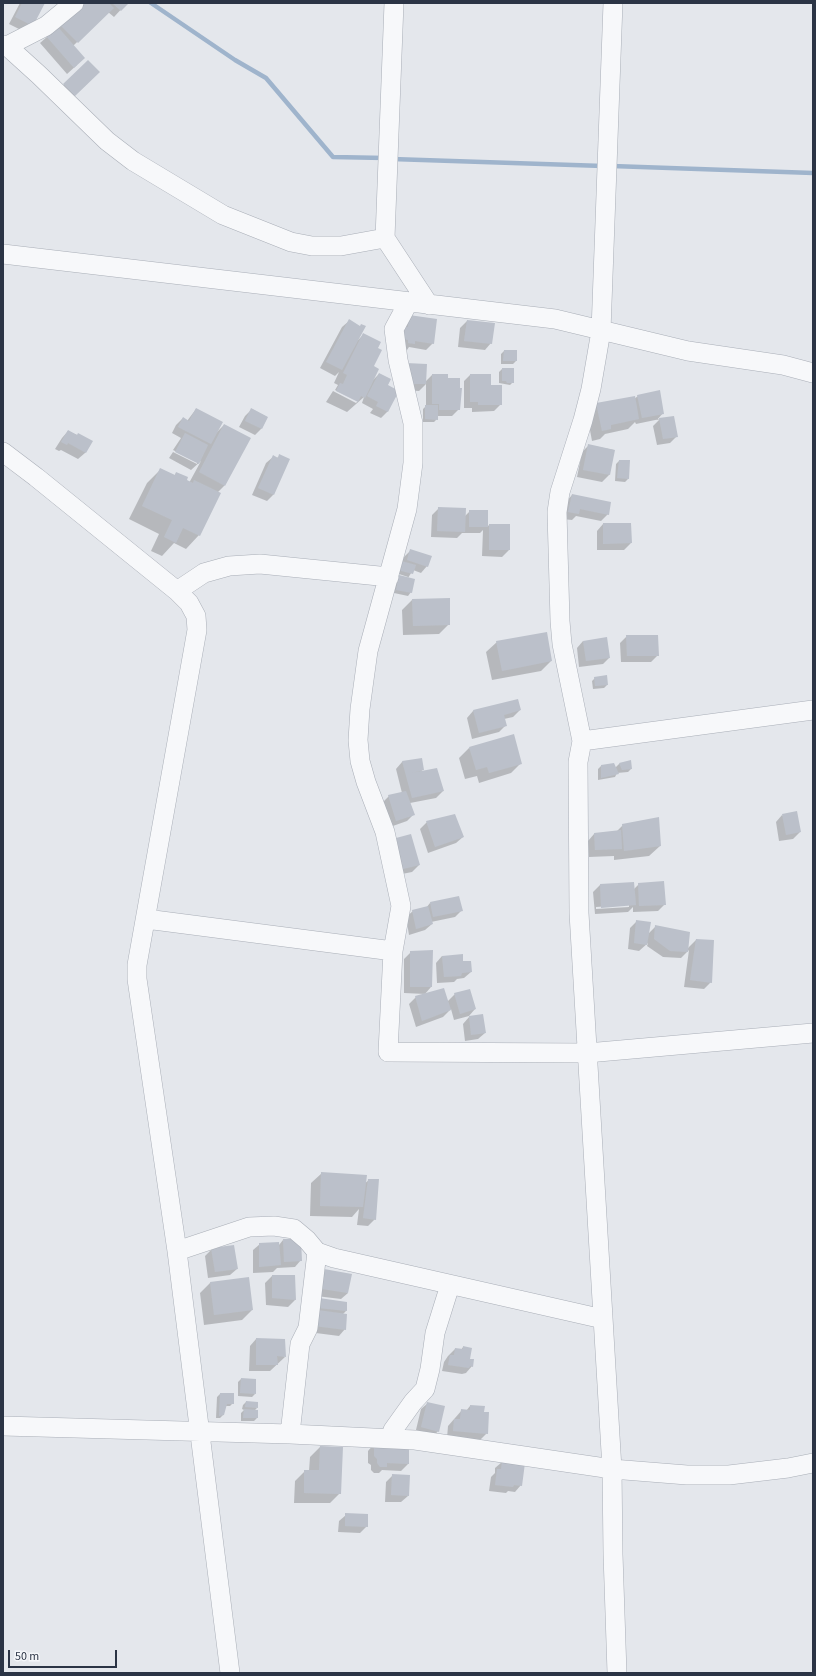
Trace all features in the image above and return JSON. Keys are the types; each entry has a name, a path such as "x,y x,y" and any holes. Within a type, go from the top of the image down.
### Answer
{"street":[{"path":"74,3 46,26 5,46 107,141 128,157 223,215 291,242 312,246 341,246 384,238"},
{"path":"394,3 384,238 429,305"},
{"path":"613,3 601,331 591,389 583,420 560,492 557,512 562,644 582,741 578,762 579,913 612,1469 612,1554 618,1673"},
{"path":"3,254 408,303 555,319 688,352 782,365 813,373"},
{"path":"408,303 394,329 398,360 413,423 413,463 407,509 368,651 358,740 360,761 366,782 385,832 401,906 393,951 388,1052 588,1053 813,1033"},
{"path":"3,452 36,477 177,592 189,603 196,616 197,630 137,965 137,979 177,1251 230,1673"},
{"path":"177,592 204,573 229,566 260,564 389,577"},
{"path":"582,741 813,710"},
{"path":"146,919 393,951"},
{"path":"177,1251 249,1227 274,1226 294,1229 317,1252 334,1258 603,1319"},
{"path":"290,1434 300,1344 308,1328 317,1252"},
{"path":"390,1438 393,1430 413,1402 425,1389 430,1369 435,1333 450,1285"},
{"path":"3,1426 390,1438 415,1440 612,1469 687,1475 729,1475 788,1468 813,1463"}],"building":[{"path":"22,3 45,3 33,26 15,17"},
{"path":"83,3 109,3 114,8 78,43 61,26"},
{"path":"112,3 129,3 121,11"},
{"path":"57,26 85,58 74,68 46,36"},
{"path":"88,60 100,72 75,96 63,84"},
{"path":"409,315 437,319 434,344 415,341 415,344 408,343 408,340 398,338 399,326 408,327"},
{"path":"349,319 360,326 361,324 366,326 342,370 326,362"},
{"path":"467,320 495,323 492,344 464,341"},
{"path":"363,333 381,342 378,348 382,350 374,366 379,369 365,398 361,396 358,402 336,391 340,383 343,384 347,375 343,373"},
{"path":"504,350 517,350 517,361 503,361"},
{"path":"406,363 427,364 426,384 406,384"},
{"path":"502,368 514,368 514,383 502,381"},
{"path":"379,373 391,379 388,385 399,391 388,412 376,406 378,402 367,396"},
{"path":"432,374 448,374 448,378 460,378 460,388 462,388 460,410 439,410 439,404 432,404"},
{"path":"470,374 491,374 491,385 502,385 502,405 478,405 478,402 470,402"},
{"path":"660,390 664,414 642,418 637,395"},
{"path":"635,396 639,419 611,425 611,429 602,431 596,403"},
{"path":"425,405 438,405 438,420 425,419"},
{"path":"196,408 223,422 211,444 178,427 183,417 189,421"},
{"path":"251,408 268,417 262,429 245,421"},
{"path":"674,416 678,437 663,439 659,418"},
{"path":"224,424 251,438 225,486 199,472"},
{"path":"68,430 77,435 78,433 93,441 86,453 68,443 67,445 61,442"},
{"path":"185,433 208,445 199,464 175,452"},
{"path":"588,444 615,450 610,475 583,470"},
{"path":"279,454 290,459 274,495 258,488 273,455 278,458"},
{"path":"619,460 630,460 629,479 617,478"},
{"path":"160,468 175,475 176,472 188,477 187,480 193,483 194,480 221,493 200,536 183,528 176,543 164,537 172,520 142,506"},
{"path":"572,494 611,502 609,515 580,509 579,514 568,512"},
{"path":"438,507 466,508 465,532 437,531"},
{"path":"469,510 488,510 488,527 469,527"},
{"path":"603,523 631,523 632,543 603,544"},
{"path":"489,524 510,524 510,550 489,550"},
{"path":"410,549 432,556 428,567 407,560"},
{"path":"401,561 416,565 413,574 398,570"},
{"path":"399,575 415,579 412,593 396,590"},
{"path":"450,598 450,625 413,626 412,599"},
{"path":"547,632 552,661 502,671 496,641"},
{"path":"626,635 658,635 659,656 627,656"},
{"path":"607,637 610,658 586,661 583,641"},
{"path":"607,675 608,685 595,686 594,677"},
{"path":"518,699 521,710 504,715 507,726 479,733 473,710"},
{"path":"514,734 522,764 489,773 487,767 476,770 469,747"},
{"path":"422,758 424,770 411,773 437,768 444,791 412,798 402,761"},
{"path":"631,760 632,769 622,770 619,763"},
{"path":"614,763 619,774 601,778 601,765"},
{"path":"406,791 415,815 396,821 388,795"},
{"path":"797,811 801,832 786,835 782,814"},
{"path":"455,814 464,837 435,847 426,821"},
{"path":"659,817 661,846 624,851 622,824"},
{"path":"621,830 622,849 595,850 594,833"},
{"path":"411,834 420,865 403,869 396,838"},
{"path":"664,881 666,905 639,906 638,883"},
{"path":"634,882 636,905 601,908 600,884"},
{"path":"459,896 463,911 433,917 430,902"},
{"path":"428,906 433,924 416,929 412,910"},
{"path":"636,920 651,922 647,945 634,943"},
{"path":"655,925 690,932 688,952 670,951 654,939"},
{"path":"696,939 714,940 712,983 690,980"},
{"path":"433,950 432,987 410,987 410,951"},
{"path":"463,954 463,961 471,961 472,972 462,973 461,976 444,977 442,956"},
{"path":"444,988 451,1010 422,1021 415,996"},
{"path":"470,989 476,1009 460,1014 454,993"},
{"path":"483,1014 486,1033 471,1035 469,1016"},
{"path":"321,1172 367,1175 363,1207 320,1206"},
{"path":"368,1179 379,1179 376,1220 363,1218"},
{"path":"283,1239 301,1239 302,1261 284,1262"},
{"path":"279,1242 281,1265 259,1267 259,1243"},
{"path":"234,1245 238,1269 215,1272 211,1248"},
{"path":"324,1269 352,1274 348,1293 322,1289"},
{"path":"272,1275 295,1275 296,1300 272,1298"},
{"path":"249,1277 253,1310 214,1315 210,1282"},
{"path":"319,1298 347,1302 347,1311 318,1308"},
{"path":"317,1310 347,1314 346,1330 314,1326"},
{"path":"256,1338 285,1339 286,1357 277,1356 278,1365 256,1365"},
{"path":"463,1346 472,1348 470,1359 474,1359 473,1367 470,1366 469,1368 448,1365 450,1355 454,1355 455,1348 463,1349"},
{"path":"241,1378 256,1379 256,1394 240,1393"},
{"path":"220,1393 234,1393 234,1404 227,1404 224,1415 219,1416"},
{"path":"246,1401 258,1402 258,1408 245,1407"},
{"path":"427,1402 445,1406 439,1432 421,1427"},
{"path":"470,1405 485,1406 484,1412 489,1412 488,1434 453,1431 454,1419 460,1419 461,1409 470,1410"},
{"path":"244,1409 258,1410 258,1418 243,1418"},
{"path":"374,1443 409,1445 409,1464 387,1463 387,1467 380,1467 374,1456"},
{"path":"320,1446 343,1447 341,1494 304,1493 304,1470 319,1470"},
{"path":"502,1461 525,1463 522,1486 514,1485 513,1487 495,1485 497,1469 501,1469"},
{"path":"392,1474 410,1475 409,1496 391,1495"},
{"path":"345,1513 368,1514 368,1527 345,1526"}],"waterway":[{"path":"151,3 235,60 266,78 333,157 385,158"},
{"path":"392,159 603,166"},
{"path":"612,166 813,173"}]}
